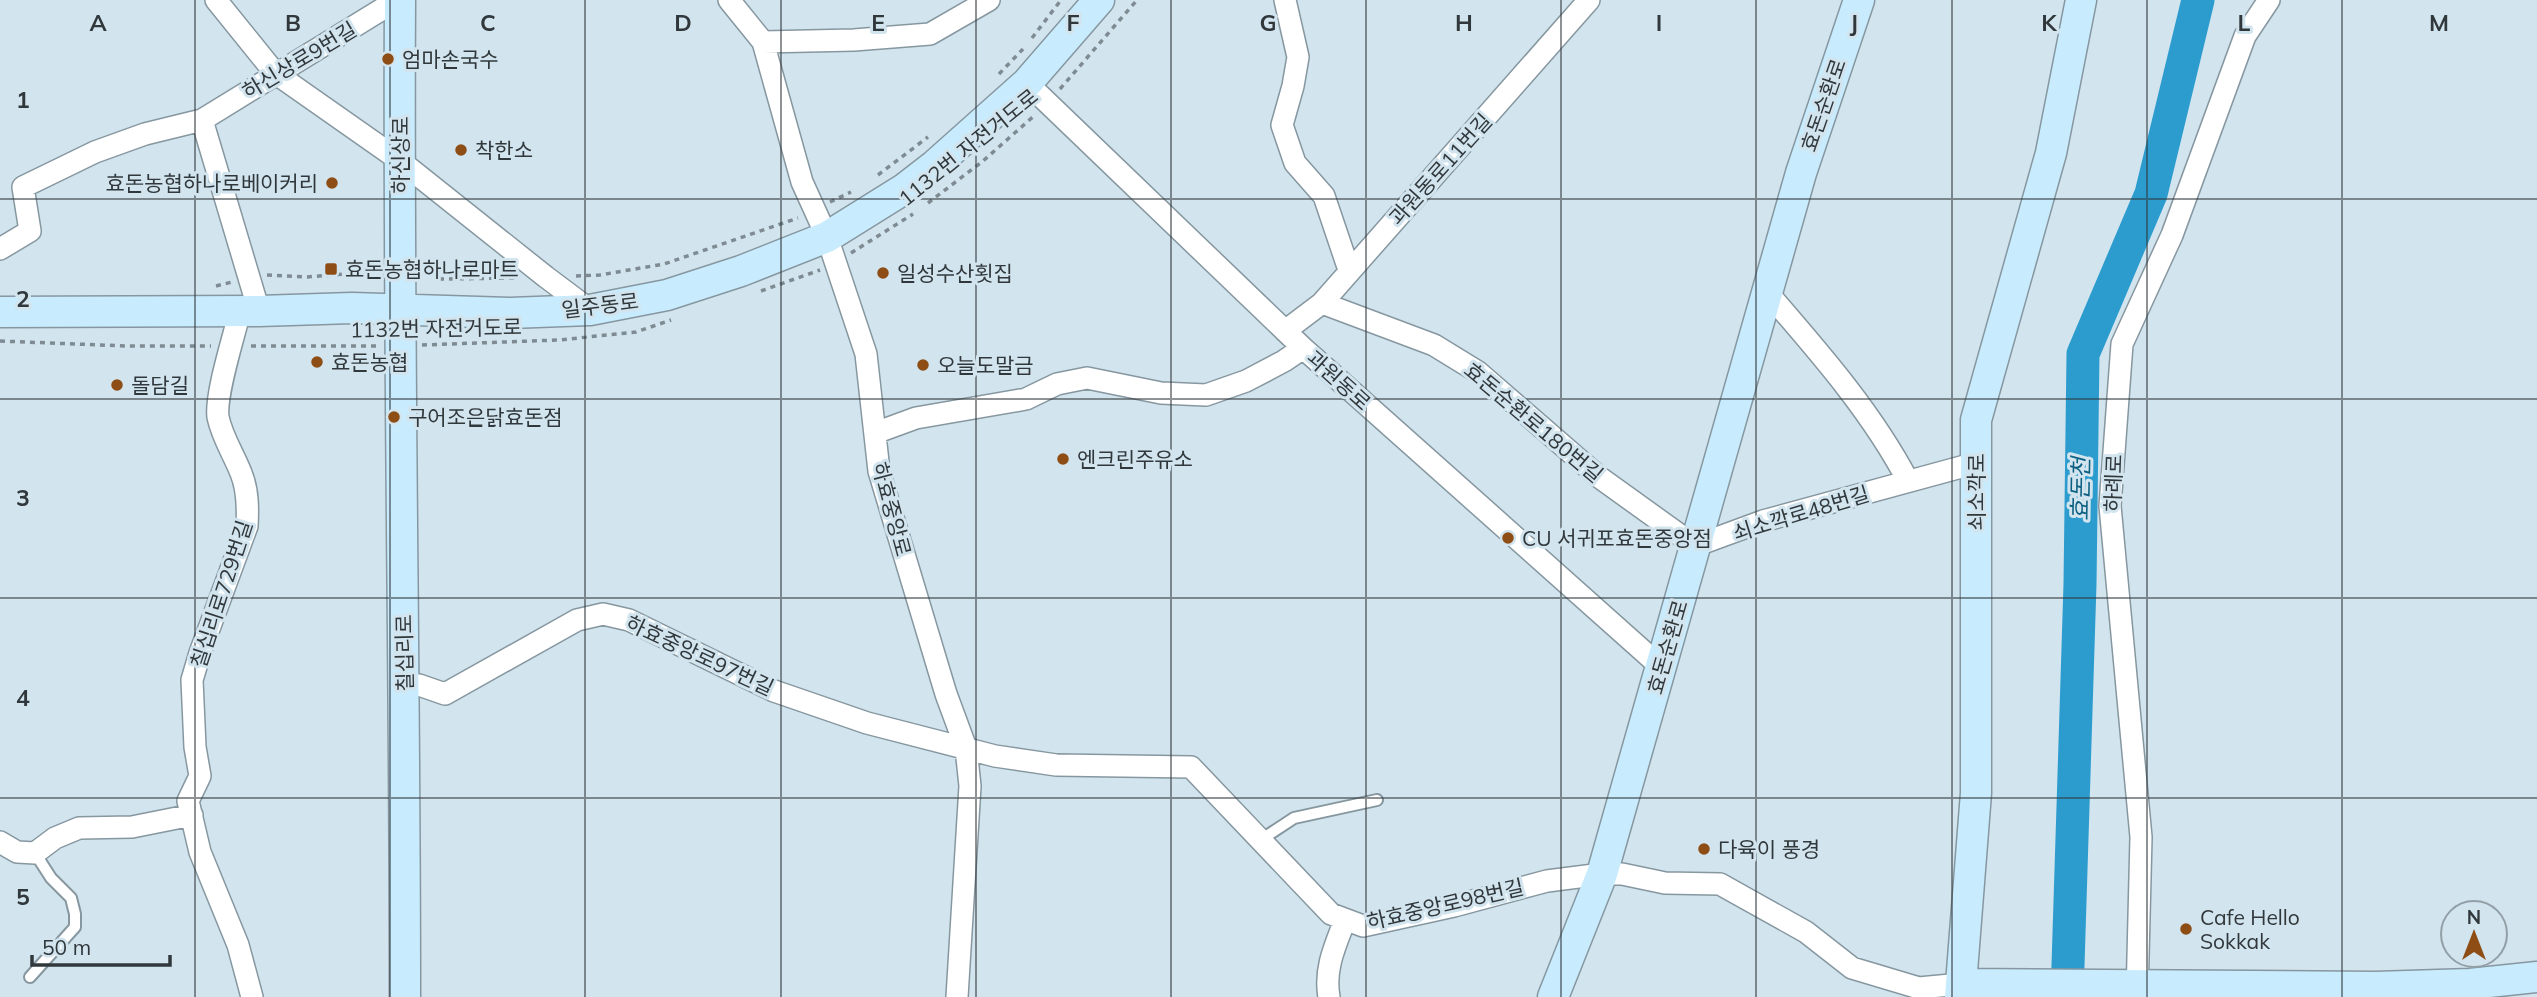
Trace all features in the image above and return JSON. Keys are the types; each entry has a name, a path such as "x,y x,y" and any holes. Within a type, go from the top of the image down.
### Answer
{"street":[{"path":"216,0 275,73 399,160 590,310"},
{"name":"하신상로9번길","path":"0,249 30,231 23,187 95,152 145,134 202,120 398,0"},
{"name":"하신상로","path":"398,0 400,310"},
{"name":"하효중앙로","path":"729,0 763,42 802,182 831,250 866,354 879,471 946,694 966,748 970,786 957,997"},
{"path":"763,42 854,40 930,34 989,0"},
{"name":"일주동로","path":"0,312 352,308 510,313 590,310 667,295 831,250 935,165 1037,93 1099,0"},
{"path":"1285,0 1298,57 1282,125 1295,163 1324,196 1349,270"},
{"name":"효돈순환로","path":"1553,997 1602,874 1801,173 1859,0"},
{"name":"쇠소깍로","path":"1970,988 1976,793 1976,420 2050,153 2081,0"},
{"name":"하례로","path":"2130,988 2141,837 2110,506 2122,344 2172,235 2245,36 2269,0"},
{"name":"과원동로11번길","path":"1285,331 1322,303 1578,4"},
{"name":"과원동로","path":"1037,93 1303,348 1661,667"},
{"path":"202,120 250,311"},
{"path":"1767,292 1853,397 1891,448 1908,481"},
{"name":"효돈순환로180번길","path":"1322,303 1434,345 1478,372 1599,477 1695,546"},
{"name":"칠십리로","path":"400,310 405,684 405,997"},
{"name":"칠십리로729번길","path":"250,311 224,373 218,416 242,475 248,504 247,526 192,680 195,747 200,776 188,801 200,852 238,945 252,997"},
{"path":"875,433 916,418 1026,399 1057,383 1087,378 1161,393 1206,395 1246,381 1303,348"},
{"name":"쇠소깍로48번길","path":"1695,546 1763,521 1976,463"},
{"name":"하효중앙로97번길","path":"405,684 419,685 445,694 577,620 603,614 629,620 774,691 867,723 966,748"},
{"name":"하효중앙로98번길","path":"966,748 995,757 1056,765 1191,767 1331,914 1363,926 1454,906 1547,881 1602,874 1622,874 1665,883 1720,884 1806,932 1852,968 1919,988 1970,988"},
{"path":"0,842 16,852 36,853 55,838 79,828 132,827 192,815"},
{"path":"1329,997 1329,964 1345,920"},
{"path":"1970,988 2376,987 2470,984 2537,977"}],"lane":[{"path":"1259,841 1294,818 1377,800"},
{"path":"30,977 75,927 71,898 51,878 36,853"}],"path":[{"name":"1132번 자전거도로","path":"997,76 1029,42 1061,0"},
{"name":"1132번 자전거도로","path":"760,291 811,275 831,250 931,201 983,161 1037,93 1138,0"},
{"name":"1132번 자전거도로","path":"878,176 930,135"},
{"path":"821,207 855,190"},
{"path":"258,277 357,273 377,261 423,264 441,279 600,275 664,264 809,212"},
{"path":"214,286 236,281"},
{"name":"1132번 자전거도로","path":"250,346 400,346 559,340 636,332 673,320"},
{"path":"0,341 126,346 222,346"}],"waterway":[{"name":"효돈천","path":"2067,997 2080,584 2083,354 2151,194 2198,0"}],"place":[{"name":"엄마손국수","path":"388,59"},
{"name":"착한소","path":"461,150"},
{"name":"효돈농협하나로베이커리","path":"332,183"},
{"name":"효돈농협하나로마트","path":"331,269"},
{"name":"일성수산횟집","path":"883,273"},
{"name":"효돈농협","path":"317,362"},
{"name":"오늘도말금","path":"923,365"},
{"name":"돌담길","path":"117,385"},
{"name":"구어조은닭효돈점","path":"394,417"},
{"name":"엔크린주유소","path":"1063,459"},
{"name":"CU 서귀포효돈중앙점","path":"1508,538"},
{"name":"다육이 풍경","path":"1704,849"},
{"name":"Cafe Hello Sokkak","path":"2186,929"}]}
